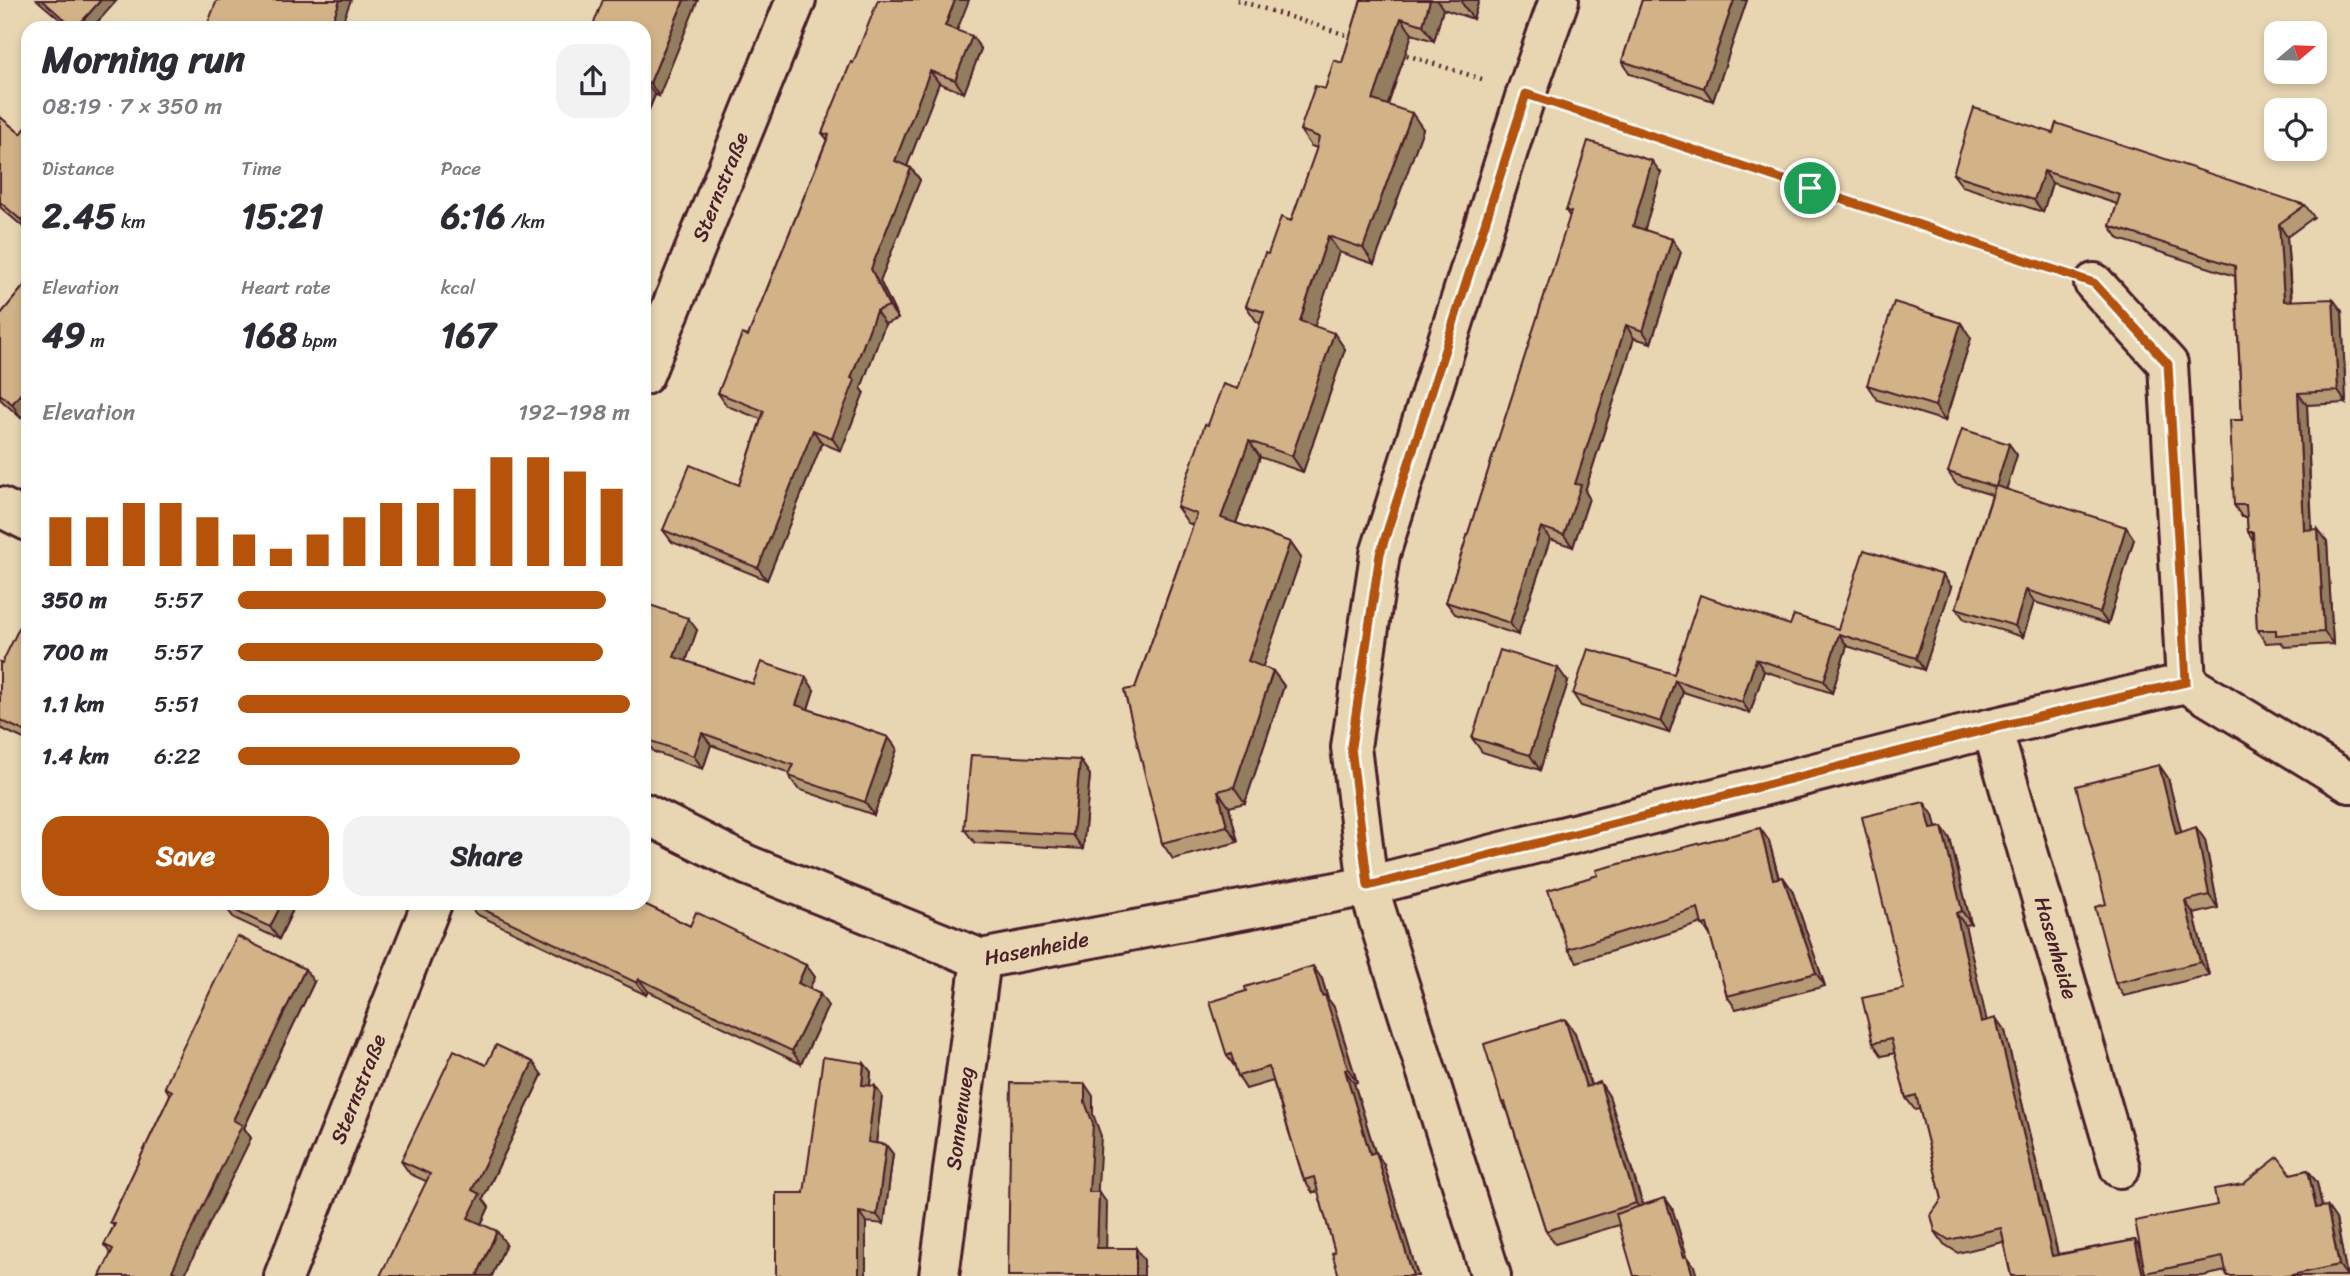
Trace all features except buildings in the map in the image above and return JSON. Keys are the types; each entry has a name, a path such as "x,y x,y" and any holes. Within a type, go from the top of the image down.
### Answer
{"street":[{"name":"Sternstraße","path":"651,358 796,0"},
{"path":"1491,1276 1368,886 1351,747 1380,554 1526,94 1559,0"},
{"path":"2094,283 2168,364 2186,682 2350,783"},
{"path":"0,508 21,518"},
{"name":"Hasenheide","path":"651,817 747,865 981,959 1368,886 1992,728 2186,682"},
{"name":"Hasenheide","path":"1992,728 2120,1168"},
{"name":"Sternstraße","path":"284,1276 429,910"},
{"name":"Sonnenweg","path":"939,1276 981,959"}],"path":[{"path":"1237,0 1368,43"},
{"path":"1395,51 2094,283"}],"route":[{"path":"1526,94 1810,188 2094,283 2168,364 2186,682 1992,728 1368,886 1351,747 1380,554 1526,94"}]}
